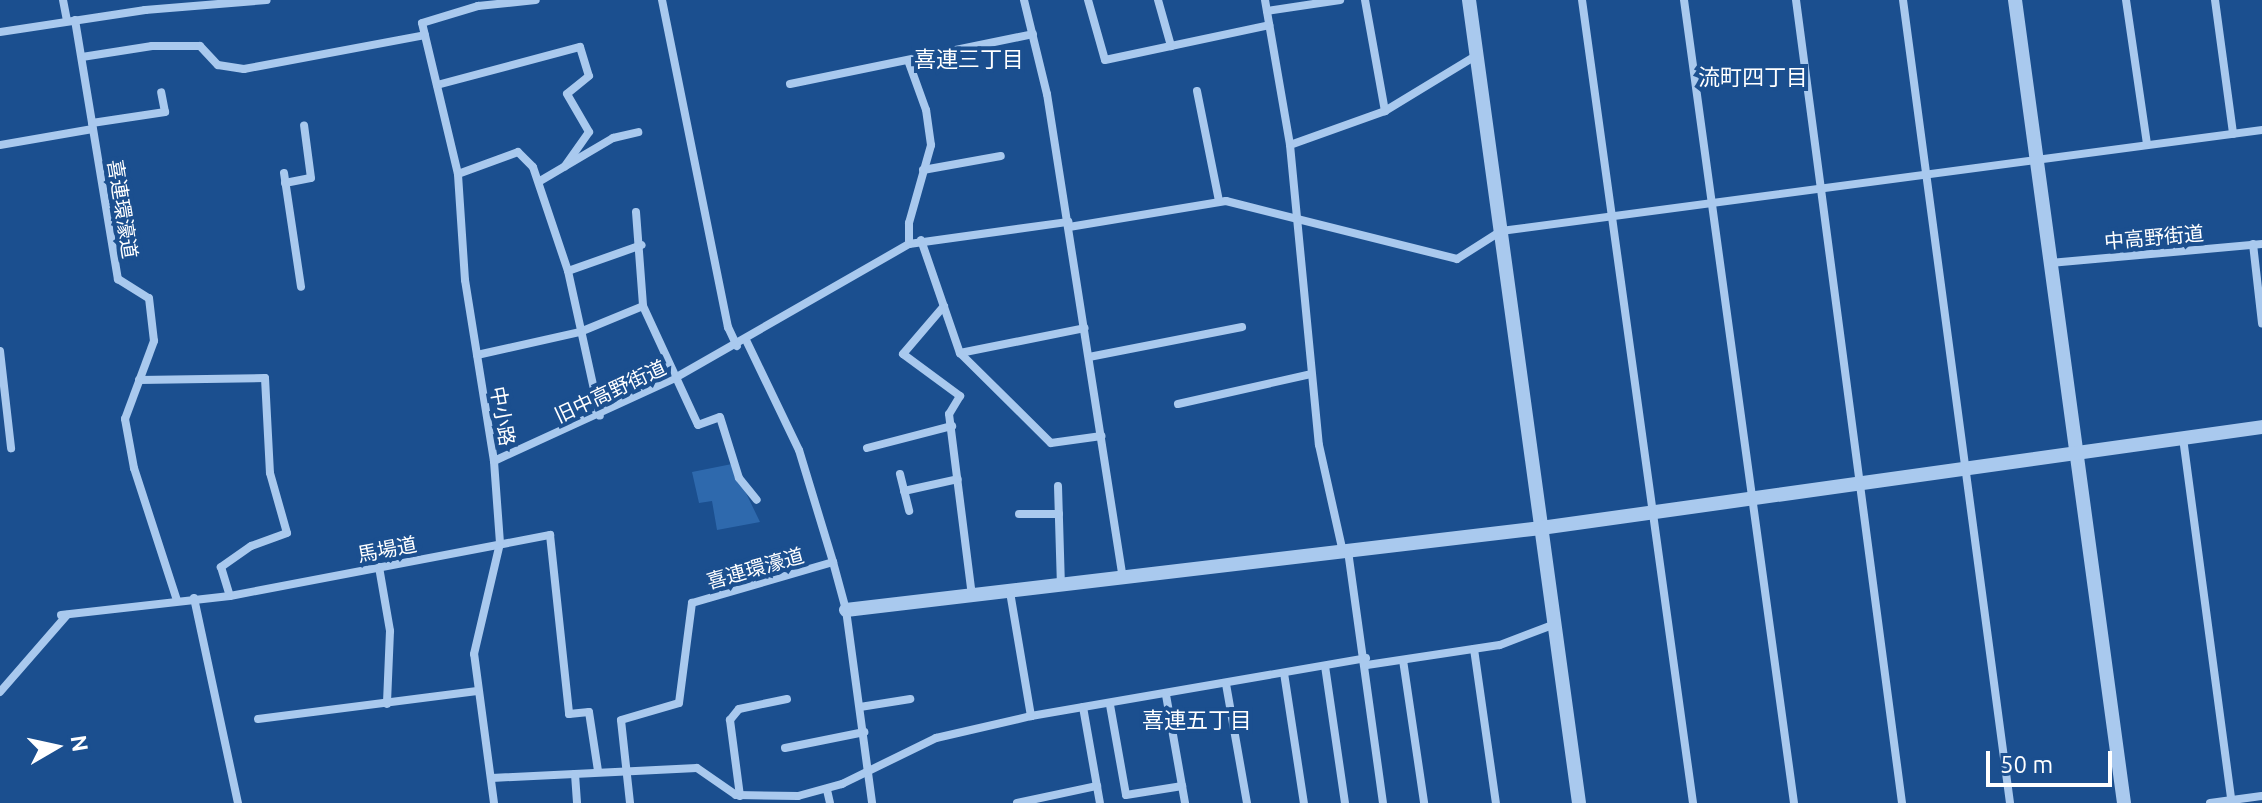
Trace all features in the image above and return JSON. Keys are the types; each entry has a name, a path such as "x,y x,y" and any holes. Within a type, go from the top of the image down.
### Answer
{"street":[{"name":"喜連環濠道","path":"63,0 82,57 118,279 149,298 154,341 125,419 134,468 177,600"},
{"path":"0,32 144,5 267,0"},
{"name":"中小路","path":"494,803 474,654 500,543 494,461 477,355 458,174 422,23 478,6 536,0"},
{"path":"662,0 728,327 737,346"},
{"path":"1024,0 1069,224 1123,580"},
{"path":"1088,0 1105,60 1269,25"},
{"path":"1158,0 1171,46"},
{"path":"1265,0 1290,145 1319,445 1345,551 1367,662 1362,671 1383,803"},
{"path":"1267,11 1340,0"},
{"path":"1365,0 1385,111"},
{"path":"1469,0 1579,803"},
{"path":"1582,0 1693,803"},
{"path":"1684,0 1794,803"},
{"path":"1796,0 1823,186 1902,803"},
{"path":"1903,0 1929,172 2010,803"},
{"path":"2015,0 2124,803"},
{"path":"2126,0 2147,144"},
{"path":"2215,0 2233,134"},
{"path":"790,84 909,63 1033,34"},
{"path":"82,57 152,46 200,46 218,65 230,70 425,35"},
{"path":"437,85 580,47 589,76 567,94 589,132 565,166"},
{"path":"1290,145 1385,111 1477,55"},
{"path":"909,63 926,110 931,145 909,244"},
{"path":"1197,91 1219,201"},
{"path":"0,145 165,112 161,92"},
{"path":"301,287 285,178 311,178 304,125"},
{"path":"746,340 909,244 921,240 1069,224 1219,201 1298,215 1457,259 1501,231 2037,157 2262,130"},
{"path":"540,181 613,138 638,132"},
{"path":"458,174 518,152 540,181 568,271 600,416"},
{"path":"923,170 1001,156"},
{"path":"636,212 642,245 643,306 698,425 720,417 739,478 757,500"},
{"path":"921,240 960,353 1051,443 1102,436"},
{"path":"2258,244 2262,323"},
{"name":"中高野街道","path":"2050,263 2258,244"},
{"path":"568,271 642,245"},
{"path":"477,355 580,332 643,306"},
{"path":"944,306 903,354 960,396 949,414 972,596"},
{"path":"1089,357 1242,327"},
{"path":"960,353 1085,328"},
{"name":"喜連環濠道","path":"630,803 621,720 679,703 684,694 692,603 833,562 799,450 746,340"},
{"name":"旧中高野街道","path":"494,461 600,416 746,340"},
{"path":"0,351 11,448"},
{"path":"1178,404 1311,374"},
{"path":"139,380 265,378 270,473 287,533 251,546 221,567 230,596"},
{"path":"867,448 952,426"},
{"path":"846,610 1123,580 1541,528 2262,427"},
{"path":"2183,438 2232,802"},
{"path":"900,474 909,511"},
{"path":"904,491 958,479"},
{"path":"1058,486 1061,587"},
{"path":"1019,514 1059,514"},
{"name":"馬場道","path":"177,600 230,596 550,535 569,714 589,712 598,771"},
{"path":"833,562 846,610 872,803"},
{"path":"379,567 390,631 387,704"},
{"path":"1010,592 1031,716"},
{"path":"194,598 238,803"},
{"path":"0,692 64,615 177,600"},
{"path":"492,778 625,769 697,768 738,798 768,799 827,790 936,738 1031,716 1110,705 1325,666 1403,660 1500,645 1555,624"},
{"path":"1474,649 1496,803"},
{"path":"1403,660 1424,803"},
{"path":"1325,666 1345,803"},
{"path":"1284,673 1304,803"},
{"path":"1226,684 1247,803"},
{"path":"258,719 477,691"},
{"path":"1166,695 1185,803"},
{"path":"738,798 730,720 739,709 787,699"},
{"path":"860,707 910,699"},
{"path":"1110,705 1126,795 1182,786"},
{"path":"1083,707 1100,803"},
{"path":"785,748 864,732"},
{"path":"575,774 577,803"},
{"path":"1017,803 1097,786"},
{"path":"827,790 830,803"},
{"path":"2210,803 2262,796"}],"shaded area":[{"path":"732,464 760,522 717,530 712,501 699,503 692,472"}],"district":[{"name":"喜連三丁目","path":"969,59"},
{"name":"流町四丁目","path":"1753,77"},
{"name":"喜連五丁目","path":"1197,720"}]}
